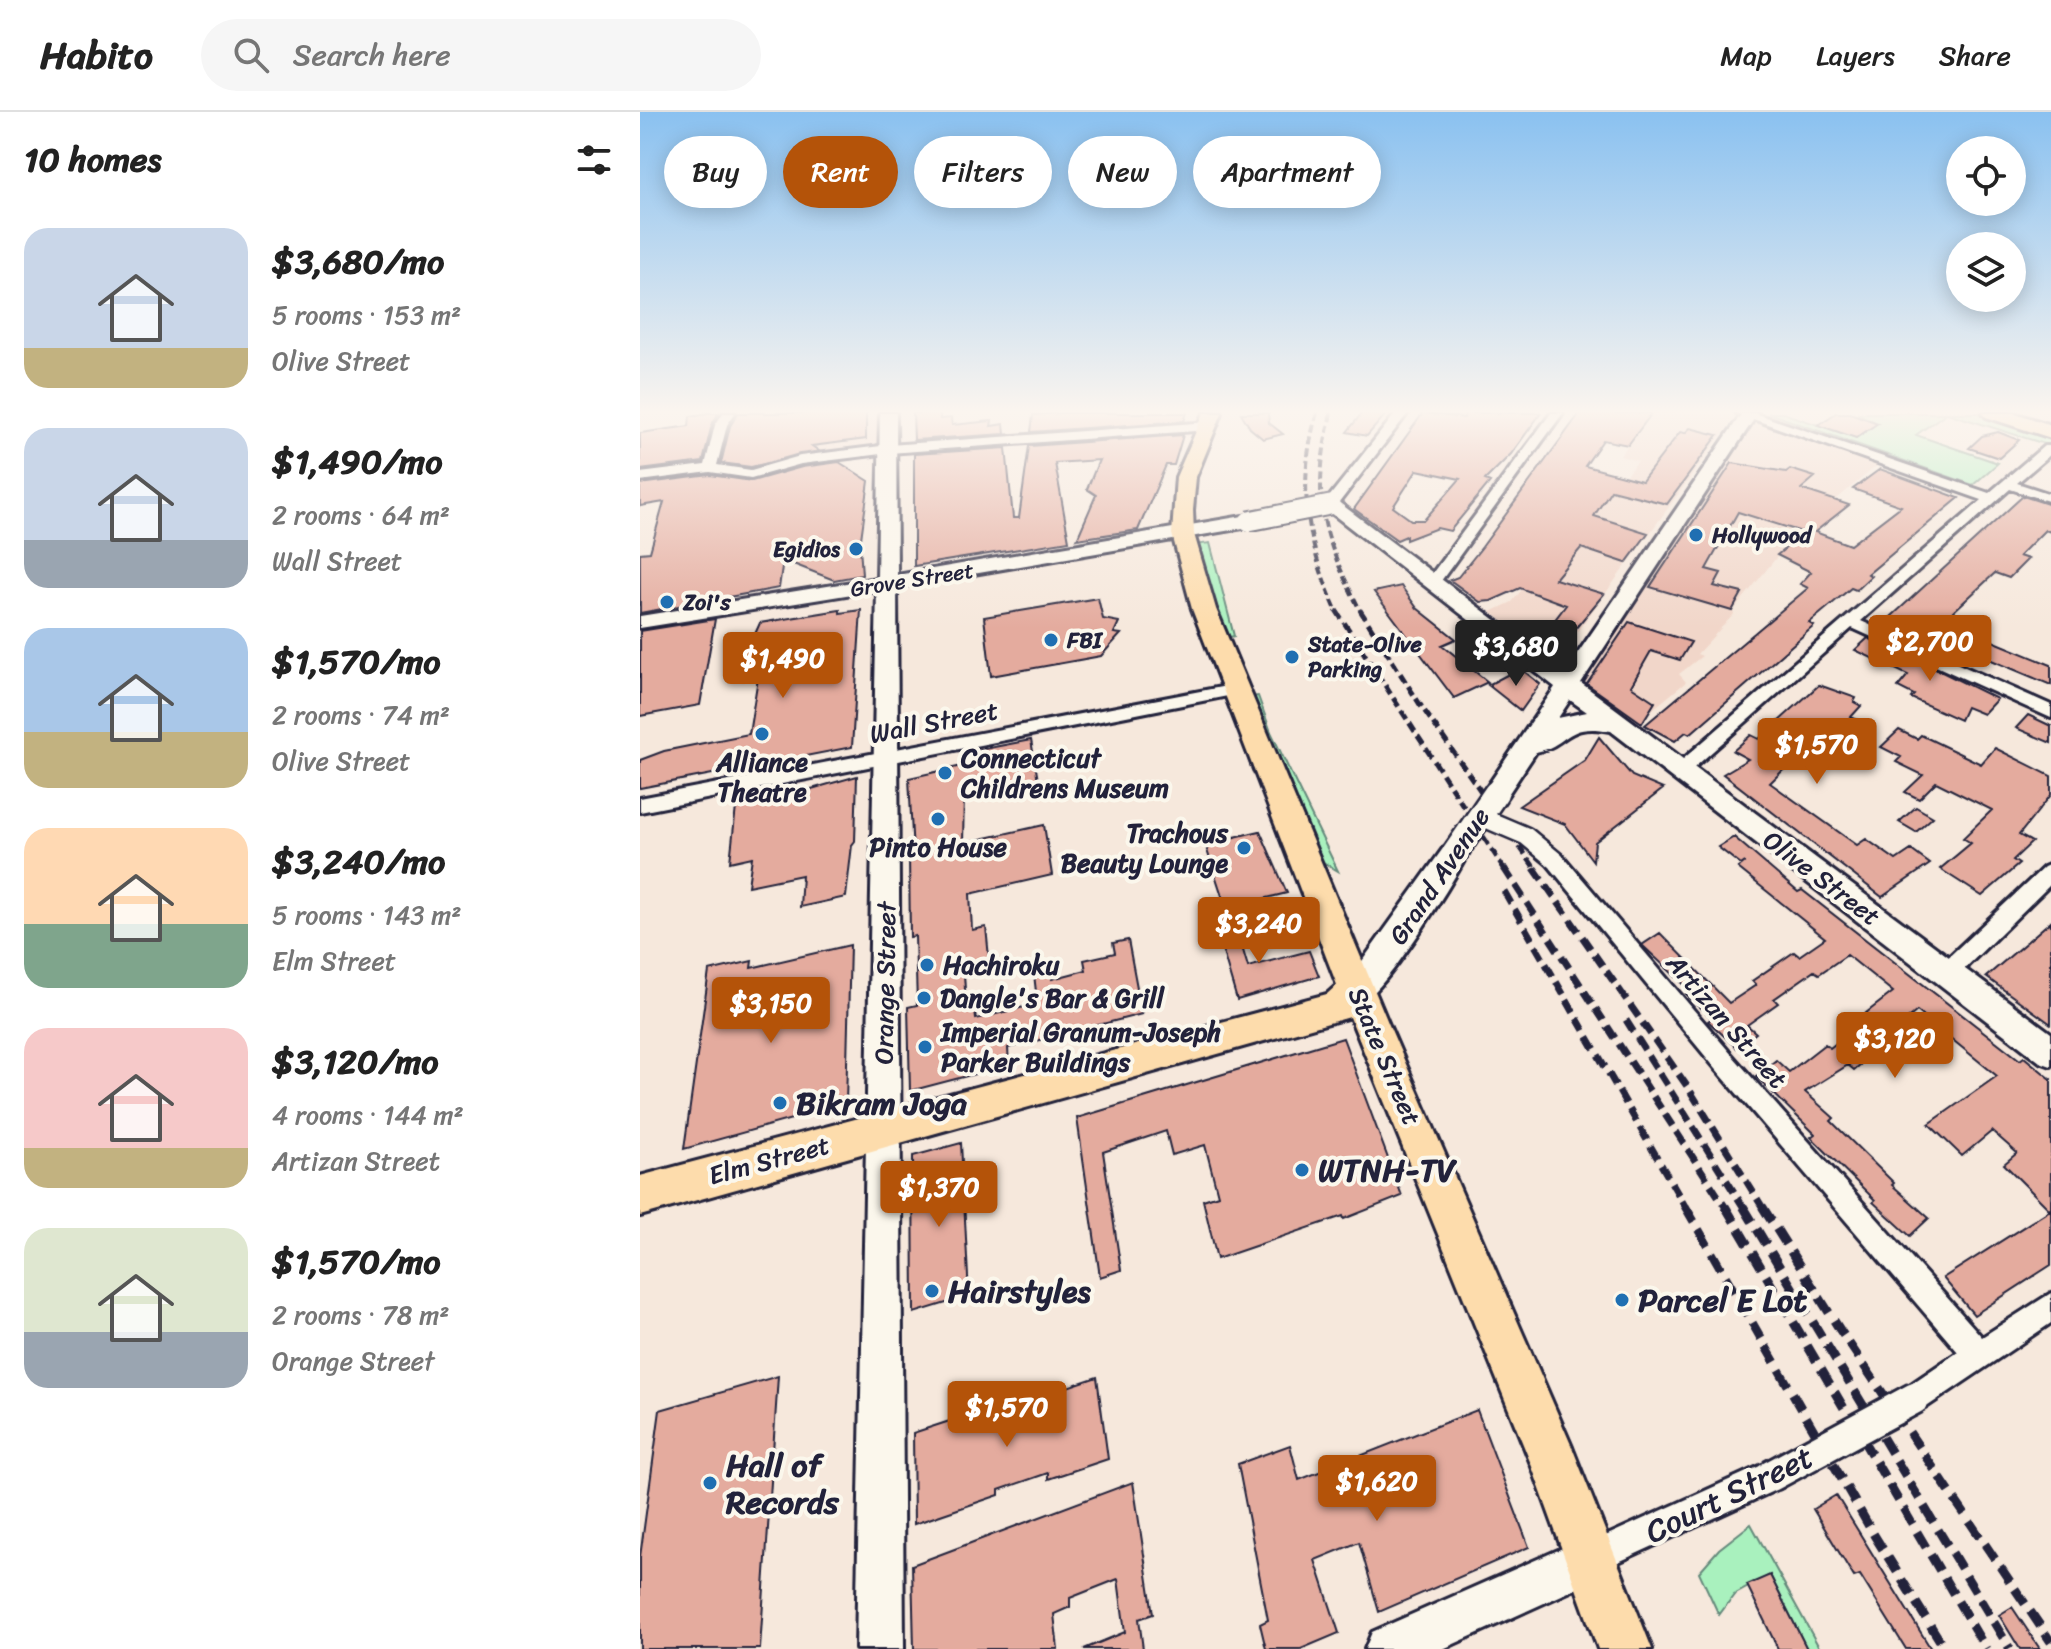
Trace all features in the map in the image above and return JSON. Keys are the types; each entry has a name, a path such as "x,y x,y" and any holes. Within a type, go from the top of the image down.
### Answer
{"main road":[{"name":"Orange Street","path":"880,1649 889,485"},
{"name":"State Street","path":"1186,485 1183,534 1204,609 1357,989 1555,1464 1625,1649"},
{"name":"Grand Avenue","path":"1357,989 1389,950 1442,873 1699,485"},
{"path":"1183,534 1330,505"},
{"name":"Olive Street","path":"1330,505 2051,1052"},
{"name":"Grove Street","path":"640,622 1183,534"},
{"name":"Grand Avenue","path":"1518,760 1556,727 1570,721 1623,726"},
{"name":"Elm Street","path":"640,1196 1338,1006 1357,989"},
{"name":"Court Street","path":"1389,1649 1590,1559"}],"street":[{"path":"1330,505 1346,485"},
{"path":"1433,582 1504,485"},
{"path":"1952,485 1990,498"},
{"path":"1681,770 2008,485"},
{"path":"2011,485 2051,498"},
{"path":"1851,622 2051,712"},
{"name":"Wall Street","path":"640,805 1237,689"},
{"name":"Artizan Street","path":"1479,816 1526,836 1556,861 1724,1062 1980,1356"},
{"path":"1947,972 2051,872"},
{"name":"Court Street","path":"1590,1559 1771,1476 1915,1398 2051,1307"}],"shaded area":[{"path":"1606,485 1685,485 1555,662 1491,612 1512,602"},
{"path":"1714,485 1854,485 1798,531 1733,611 1734,614 1697,654 1702,656 1679,674 1686,682 1636,723 1583,683"}],"green space":[{"path":"1210,543 1234,636 1226,638 1193,545"},
{"path":"1258,696 1271,732 1338,871 1318,859 1250,697"},
{"path":"1751,1524 1820,1649 1807,1649 1770,1575 1734,1595 1719,1615 1699,1572 1719,1549"}],"building":[{"path":"640,485 868,485 860,546 862,575 834,580 783,560 779,588 640,613 640,553 650,552 664,502 640,506"},
{"path":"914,485 1010,485 1013,518 1019,518 1024,485 1059,485 1069,541 914,566"},
{"path":"1089,485 1158,485 1138,530 1077,539 1096,495 1087,489"},
{"path":"1371,485 1407,485 1393,507 1411,520 1424,520 1455,485 1488,485 1450,531 1437,528 1406,540 1406,536 1397,540 1354,509"},
{"path":"1528,485 1681,485 1667,504 1611,490 1594,516 1648,533 1626,563 1581,548 1555,579 1604,594 1556,652 1535,646 1566,605 1520,588 1491,601 1480,602 1450,580 1458,577"},
{"path":"1718,485 1806,485 1801,489 1849,505 1815,532 1850,545 1901,506 1853,489 1859,485 1923,485 1959,498 1868,574 1871,576 1856,590 1851,588 1809,623 1814,626 1690,734 1686,732 1675,741 1645,725 1808,588 1800,584 1811,572 1777,555 1805,533 1738,512 1706,569 1721,573 1714,586 1742,593 1732,611 1650,587"},
{"path":"2023,496 2051,505 2051,532 2045,530 2019,556 2028,559 2009,578 1995,573 1953,612 1986,626 1978,635 2051,665 2051,685 1965,649 1955,659 1881,626"},
{"path":"1401,586 1417,608 1456,639 1442,645 1488,682 1454,698 1374,592"},
{"name":"FBI","path":"1098,598 1103,619 1119,622 1114,633 1121,634 1101,656 991,676 984,617"},
{"path":"840,610 840,613 861,610 852,747 640,788 640,760 664,751 749,734 758,678 744,680 750,645 760,623"},
{"path":"715,619 700,705 640,716 640,631"},
{"path":"1629,622 1691,642 1680,660 1651,651 1631,686 1655,702 1642,723 1587,684"},
{"path":"1868,638 1997,699 1983,714 1966,707 1960,720 1911,698 1914,695 1898,687 1908,675 1855,650"},
{"path":"1520,668 1540,684 1521,711 1488,685"},
{"path":"1819,685 1856,698 1854,702 1861,706 1851,717 1858,720 1843,734 1847,737 1836,749 1812,742 1770,783 1857,845 1866,839 1896,860 1911,850 1930,864 1882,897 1723,774 1748,759 1733,751 1751,735 1759,739"},
{"path":"2028,715 2051,726 2051,743 2016,728"},
{"path":"1899,730 1917,739 1921,735 1981,764 1995,748 2051,776 2051,795 2019,835 2032,842 2013,860 2019,864 1982,896 1940,869 1971,843 1963,838 1992,810 1936,782 1919,799 1905,792 1923,775 1896,762 1901,757 1881,747"},
{"path":"1599,737 1632,776 1663,789 1595,842 1593,861 1565,824 1519,806 1585,760"},
{"path":"1031,740 1039,786 1017,791 1016,784 964,795 963,843 1044,825 1052,875 970,894 972,930 986,927 990,968 964,974 966,1005 974,1003 976,1019 1024,1007 1037,1001 1034,974 1051,969 1052,979 1086,970 1084,960 1115,953 1113,943 1128,940 1142,1014 1008,1048 1009,1065 910,1091 908,1007 917,1005 915,936 910,937 909,855 913,854 909,778 962,766 968,752"},
{"path":"857,776 855,841 846,897 800,907 802,875 748,886 752,857 730,862 736,807 746,805 747,799 784,791 783,797"},
{"path":"1916,807 1933,817 1916,832 1899,822"},
{"path":"1260,831 1287,893 1226,908 1205,844"},
{"path":"1734,837 1798,892 1802,890 2020,1060 2024,1057 2051,1079 2051,1265 1974,1315 1943,1278 2050,1210 2004,1164 2017,1153 1992,1131 1962,1156 1929,1124 1997,1076 1917,1011 1891,1033 1895,1036 1854,1070 1848,1065 1805,1092 1834,1118 1831,1121 1894,1183 1892,1185 1929,1218 1910,1236 1873,1202 1875,1200 1811,1137 1815,1134 1756,1076 1776,1060 1789,1072 1825,1044 1830,1048 1870,1016 1866,1013 1893,992 1847,955 1819,974 1814,971 1774,999 1778,1003 1747,1025 1756,1033 1737,1048 1708,1021 1712,1018 1686,994 1691,991 1642,945 1660,933 1729,1003 1756,985 1752,981 1794,952 1799,956 1825,938 1738,868 1745,862 1741,865 1718,847"},
{"path":"1232,913 1248,967 1309,951 1319,976 1237,1000 1213,918"},
{"path":"2051,921 2051,1024 1986,977"},
{"path":"850,945 846,1104 684,1149 709,971 752,961 751,968"},
{"name":"WTNH-TV","path":"1343,1038 1402,1196 1344,1219 1343,1216 1217,1259 1203,1200 1218,1195 1205,1145 1172,1155 1166,1131 1103,1152 1121,1270 1100,1277 1077,1118"},
{"path":"961,1143 969,1296 914,1313 913,1156"},
{"name":"Hall of Records","path":"778,1376 760,1649 640,1649 640,1557 660,1410"},
{"path":"1097,1377 1108,1459 1048,1479 1048,1473 999,1490 999,1495 914,1524 913,1433 959,1418 959,1423"},
{"path":"1477,1410 1529,1547 1379,1612 1359,1542 1315,1560 1339,1633 1301,1649 1266,1649 1260,1624 1268,1620 1238,1464 1290,1445 1299,1480"},
{"path":"1133,1482 1153,1614 1139,1619 1143,1649 1084,1649 1125,1632 1118,1579 1070,1598 1070,1607 1054,1614 1058,1649 914,1649 912,1565"},
{"path":"1836,1495 1931,1649 1906,1649 1860,1575 1854,1577 1813,1509"},
{"path":"1770,1575 1807,1649 1778,1649 1747,1585"},
{"path":"2012,1607 2040,1649 2020,1649 1999,1615"}],"railway":[{"path":"1306,485 1308,514 1318,563 1337,611"},
{"path":"1321,485 1329,537 1360,610"},
{"path":"1360,610 1419,703 1536,870"},
{"path":"1337,611 1505,870"},
{"path":"1504,868 1726,1208"},
{"path":"1534,868 1689,1089 1763,1208"},
{"path":"1504,891 1686,1208"},
{"path":"1626,1020 1744,1208"},
{"path":"1685,1206 1874,1535 1945,1649"},
{"path":"1725,1206 1986,1649"},
{"path":"1743,1206 2010,1649"},
{"path":"1762,1206 1840,1330 2051,1642"}],"place":[{"name":"Hollywood","path":"1696,535"},
{"name":"Egidios","path":"856,549"},
{"name":"Zoi's","path":"667,602"},
{"name":"FBI","path":"1051,640"},
{"name":"State-Olive Parking","path":"1292,657"},
{"name":"Alliance Theatre","path":"762,734"},
{"name":"Connecticut Childrens Museum","path":"945,773"},
{"name":"Pinto House","path":"938,819"},
{"name":"Trachous Beauty Lounge","path":"1244,848"},
{"name":"Hachiroku","path":"927,965"},
{"name":"Dangle's Bar & Grill","path":"924,998"},
{"name":"Imperial Granum-Joseph Parker Buildings","path":"925,1047"},
{"name":"Bikram Joga","path":"780,1103"},
{"name":"WTNH-TV","path":"1302,1170"},
{"name":"Hairstyles","path":"932,1291"},
{"name":"Parcel E Lot","path":"1622,1300"},
{"name":"Hall of Records","path":"710,1483"}]}
